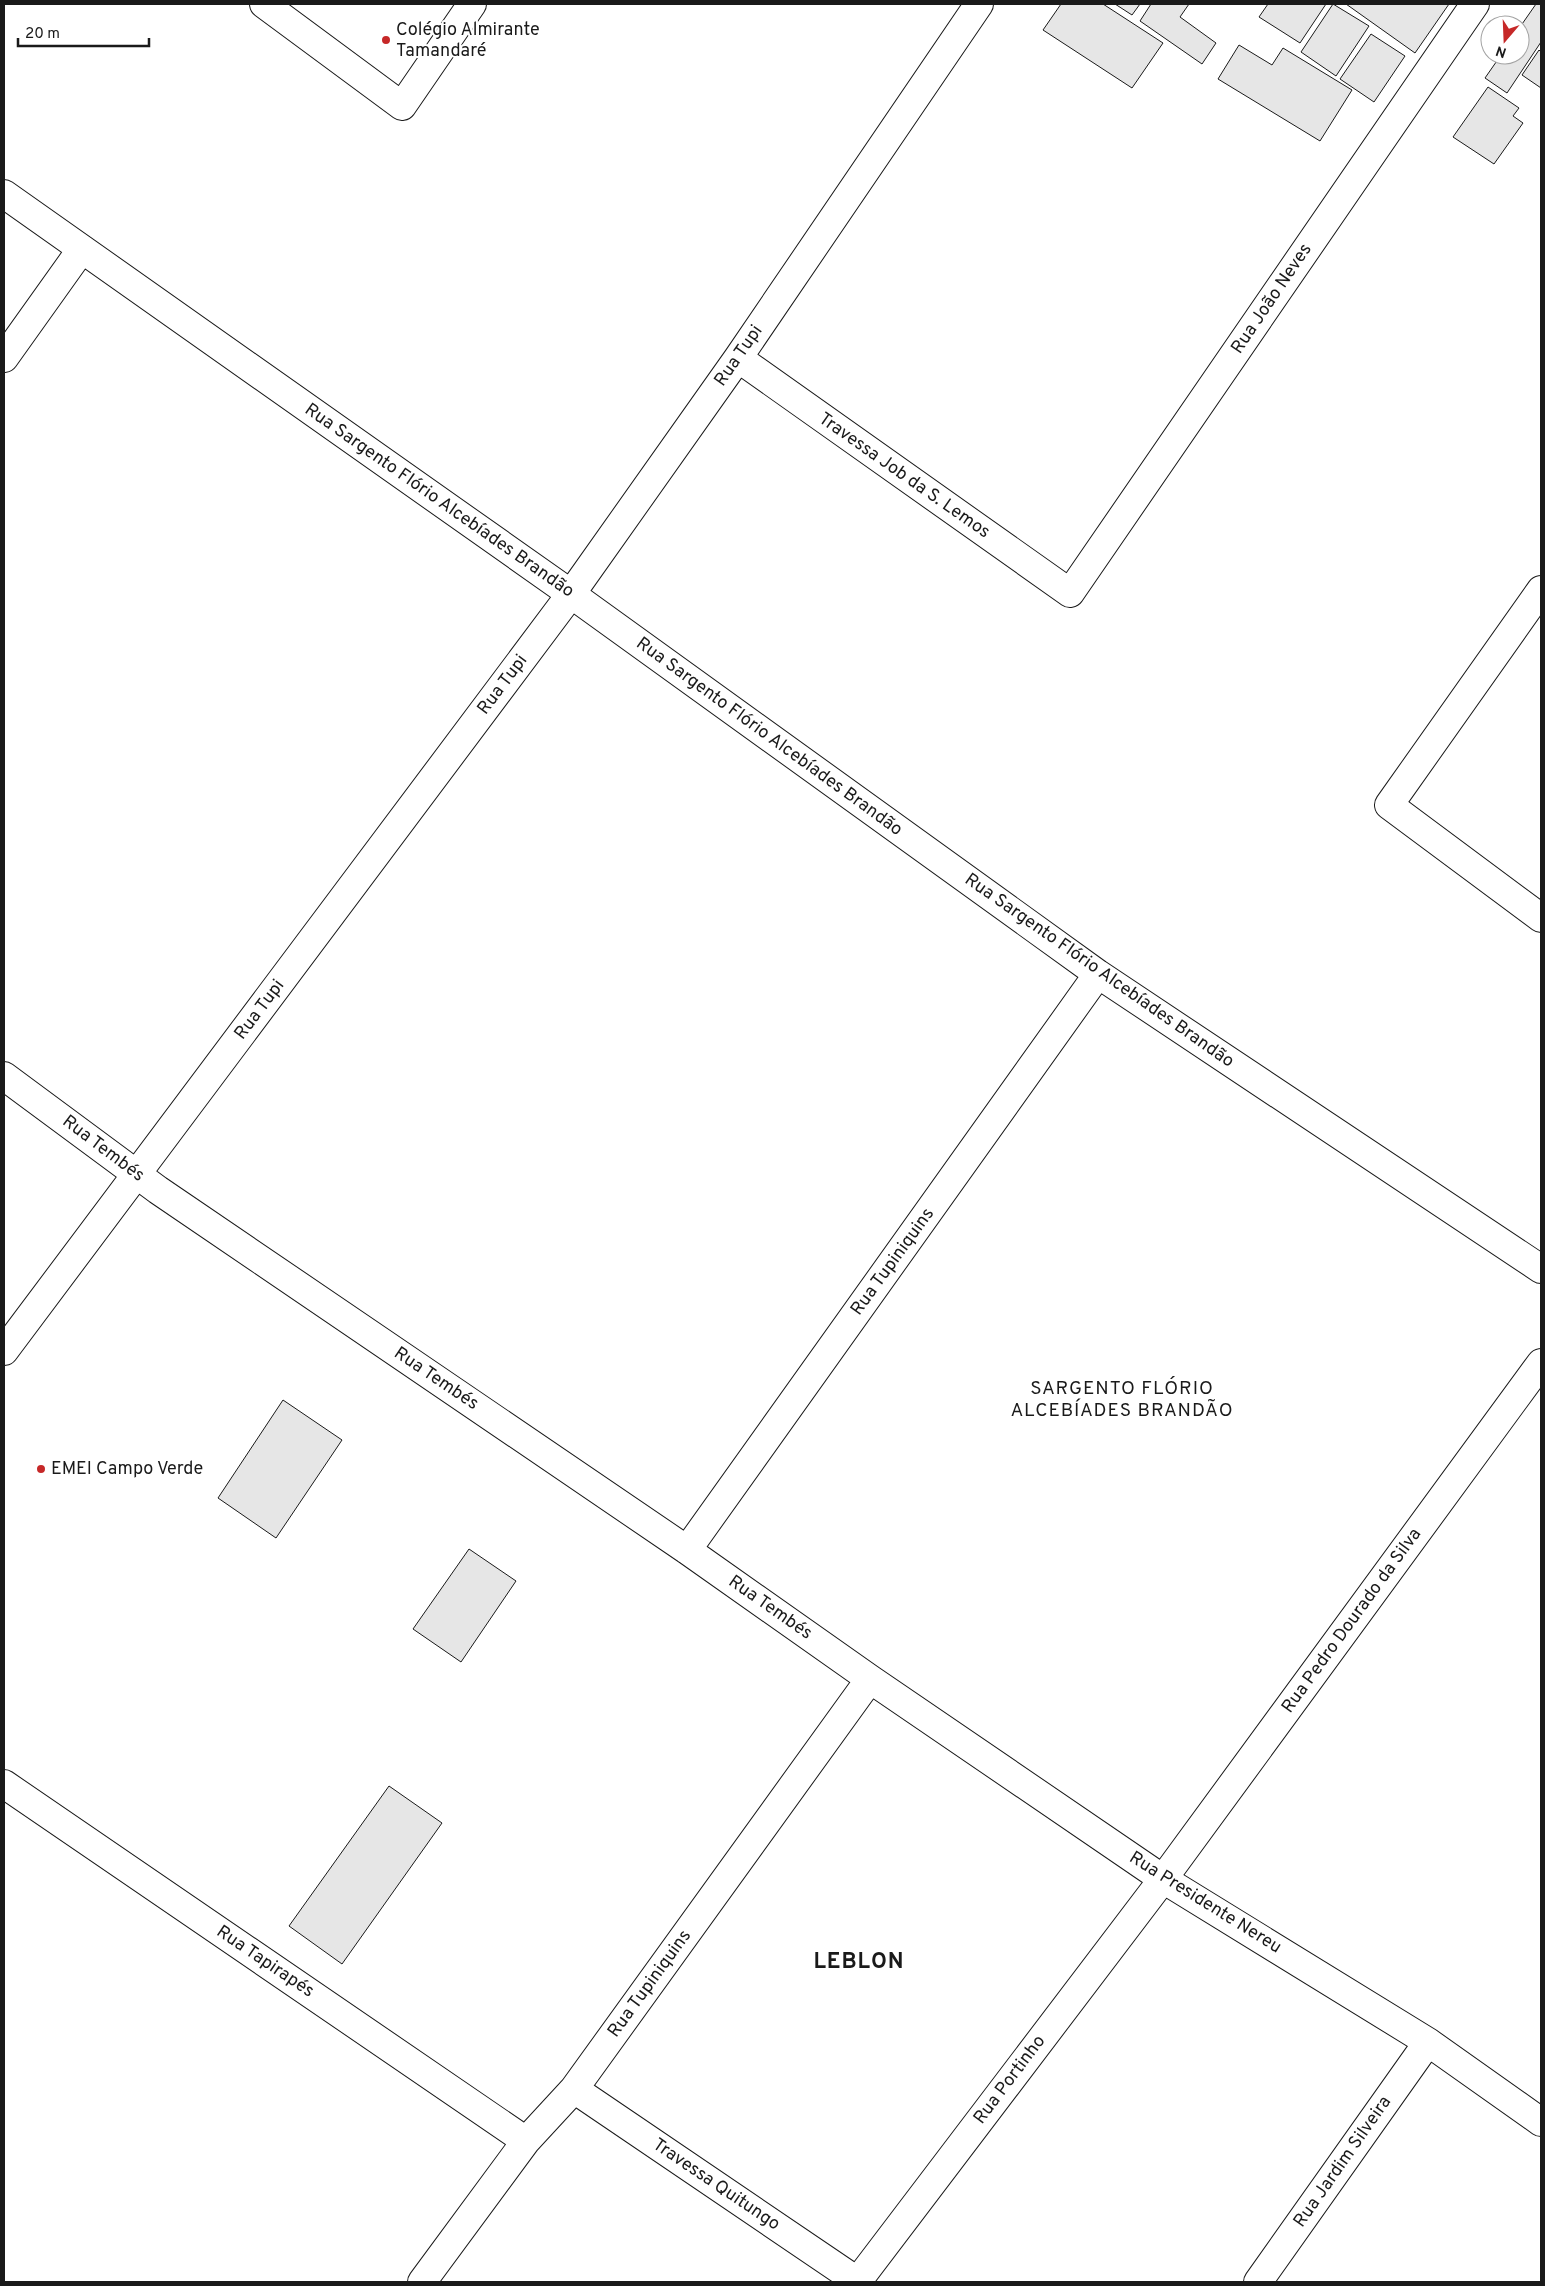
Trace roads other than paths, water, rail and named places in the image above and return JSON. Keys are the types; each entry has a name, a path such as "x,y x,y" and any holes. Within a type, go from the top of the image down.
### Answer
{"street":[{"path":"264,4 402,106 472,4"},
{"name":"Rua Tupi","path":"4,1351 571,594 738,358 979,4"},
{"name":"Rua João Neves","path":"1070,593 1475,4"},
{"name":"Rua Sargento Flório Alcebíades Brandão","path":"4,194 571,594 1098,974 1541,1268"},
{"path":"4,358 81,250"},
{"name":"Travessa Job da S. Lemos","path":"738,358 1070,593"},
{"path":"1541,590 1389,805 1541,918"},
{"name":"Rua Tupiniquins","path":"687,1550 1098,974"},
{"name":"Rua Tembés","path":"4,1076 158,1190 687,1550 870,1680"},
{"name":"Rua Pedro Dourado da Silva","path":"1163,1879 1541,1363"},
{"name":"Rua Tupiniquins","path":"422,2282 526,2141 574,2089 870,1680"},
{"name":"Rua Presidente Nereu","path":"870,1680 1163,1879 1428,2042 1541,2122"},
{"name":"Rua Tapirapés","path":"4,1784 526,2141"},
{"name":"Rua Portinho","path":"857,2282 1163,1879"},
{"name":"Rua Jardim Silveira","path":"1258,2282 1428,2042"},
{"name":"Travessa Quitungo","path":"574,2089 857,2282"}],"place":[{"name":"Colégio Almirante Tamandaré","path":"386,40"},
{"name":"EMEI Campo Verde","path":"41,1469"}],"district":[{"name":"SARGENTO FLÓRIO ALCEBÍADES BRANDÃO","path":"1122,1400"},
{"name":"LEBLON","path":"859,1962"}]}
